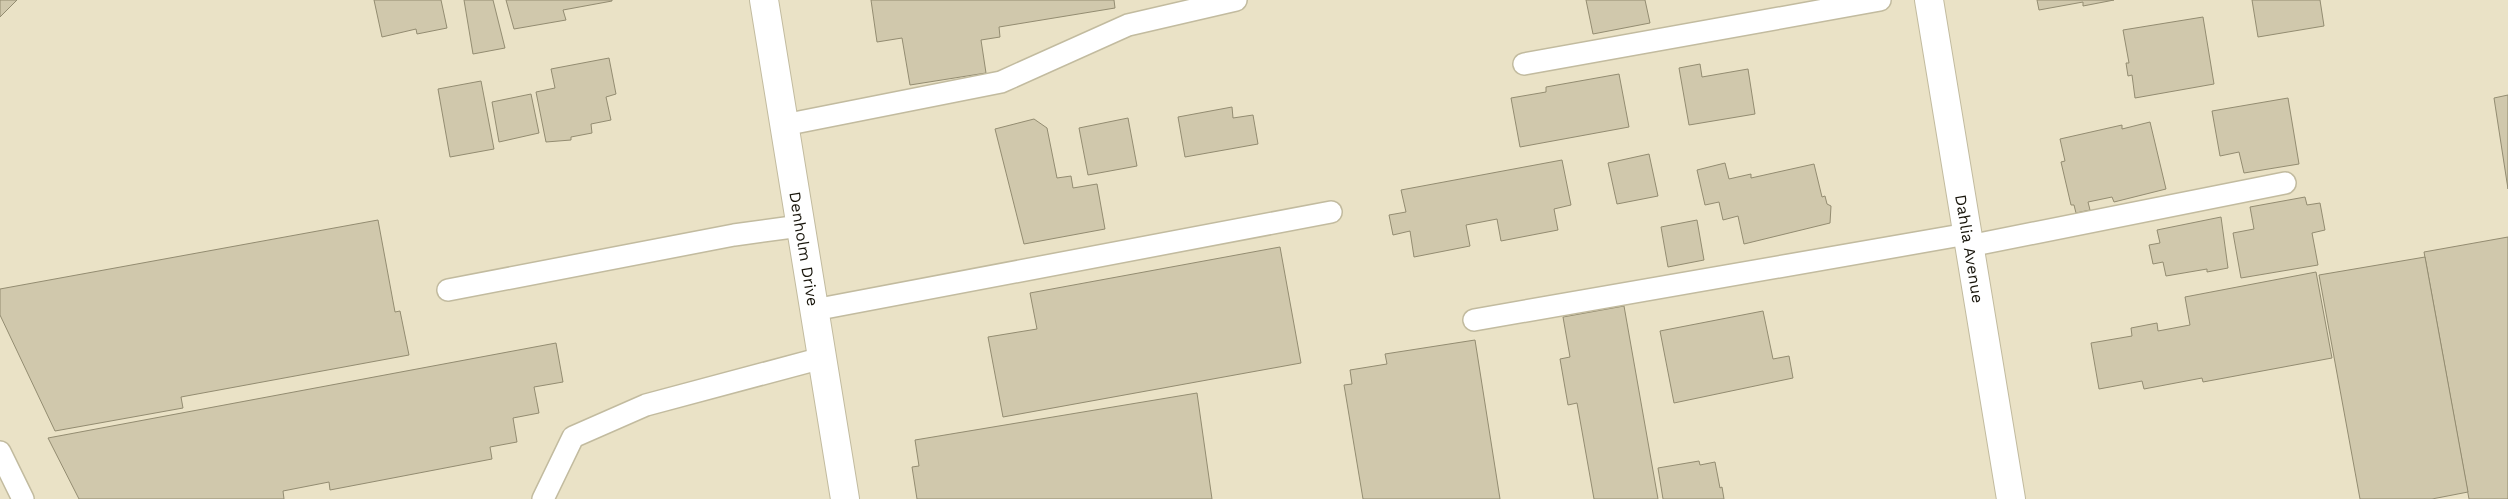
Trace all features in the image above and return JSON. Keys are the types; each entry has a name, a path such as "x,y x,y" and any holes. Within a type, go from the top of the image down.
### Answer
{"street":[{"name":"Denholm Drive","path":"764,0 845,499"},
{"name":"Dahlia Avenue","path":"1929,0 2011,499"}],"lane":[{"path":"784,125 1002,82 1128,25 1236,0"},
{"path":"1524,64 1880,0"},
{"path":"1474,320 1968,240 2285,183"},
{"path":"814,310 1331,212"},
{"path":"448,290 734,235 800,226"},
{"path":"544,499 573,437 646,405 822,358"},
{"path":"0,452 24,499"}],"building":[{"path":"0,0 17,0 0,17"},
{"path":"374,0 441,0 447,28 417,34 416,29 382,37"},
{"path":"464,0 493,0 505,48 473,54"},
{"path":"506,0 612,1 563,10 566,20 514,29"},
{"path":"871,0 1114,0 1115,8 999,27 1000,37 981,40 986,73 910,85 902,38 877,42"},
{"path":"1586,0 1645,0 1650,23 1593,34"},
{"path":"2037,0 2114,0 2083,6 2083,2 2039,10"},
{"path":"2252,0 2320,0 2324,26 2258,37"},
{"path":"2203,17 2214,84 2135,98 2132,75 2128,76 2126,63 2129,63 2123,30"},
{"path":"609,58 616,94 606,97 611,120 591,124 592,133 571,137 571,140 546,142 536,92 555,88 551,69"},
{"path":"1700,64 1702,77 1748,69 1755,114 1689,125 1679,68"},
{"path":"1619,74 1629,127 1520,147 1511,98 1546,92 1546,87"},
{"path":"481,81 494,149 450,157 438,89"},
{"path":"531,94 539,133 499,142 492,102"},
{"path":"2508,95 2508,189 2494,98"},
{"path":"2288,98 2299,164 2244,173 2239,152 2220,156 2212,111"},
{"path":"1232,107 1233,118 1253,115 1258,144 1185,157 1178,117"},
{"path":"1128,118 1137,166 1088,175 1079,128"},
{"path":"1034,119 1047,128 1057,178 1071,176 1073,188 1097,184 1105,229 1024,244 995,129"},
{"path":"2150,122 2166,189 2114,202 2112,197 2088,202 2090,210 2076,213 2074,205 2071,205 2061,162 2065,161 2060,139 2122,125 2122,129"},
{"path":"1649,154 1658,196 1617,204 1608,163"},
{"path":"1562,160 1571,205 1554,209 1558,230 1501,241 1497,219 1466,225 1470,246 1414,257 1410,231 1393,235 1389,215 1406,212 1401,190"},
{"path":"1725,163 1729,179 1751,174 1751,178 1814,164 1822,197 1825,196 1827,204 1831,206 1830,223 1744,244 1738,216 1723,220 1719,202 1705,205 1697,170"},
{"path":"2305,197 2307,205 2320,203 2325,230 2312,233 2318,265 2241,278 2233,233 2254,229 2250,207"},
{"path":"2221,217 2228,268 2207,272 2207,269 2166,276 2163,262 2153,264 2149,245 2160,243 2157,230"},
{"path":"378,220 395,312 400,311 409,355 181,397 183,408 55,431 0,315 0,289"},
{"path":"1697,220 1704,260 1668,267 1661,227"},
{"path":"2508,237 2508,499 2469,499 2424,252"},
{"path":"1280,247 1301,363 1003,417 988,337 1037,329 1030,293"},
{"path":"2425,257 2468,492 2432,499 2360,499 2319,275"},
{"path":"2316,272 2332,358 2203,382 2202,378 2144,389 2142,381 2099,389 2091,343 2132,336 2131,328 2157,323 2158,331 2190,325 2185,297"},
{"path":"1624,306 1658,499 1594,499 1577,403 1568,405 1560,359 1570,357 1563,317"},
{"path":"1763,311 1773,359 1789,356 1793,378 1674,403 1660,331"},
{"path":"1475,340 1500,499 1363,499 1344,385 1352,384 1350,370 1387,364 1385,354"},
{"path":"556,343 563,382 534,387 539,413 513,418 517,442 490,447 492,459 330,490 329,482 283,491 284,499 79,499 48,438"},
{"path":"1197,393 1212,499 917,499 912,467 919,466 915,440"},
{"path":"1699,461 1700,465 1715,462 1724,499 1663,499 1658,468"}]}
